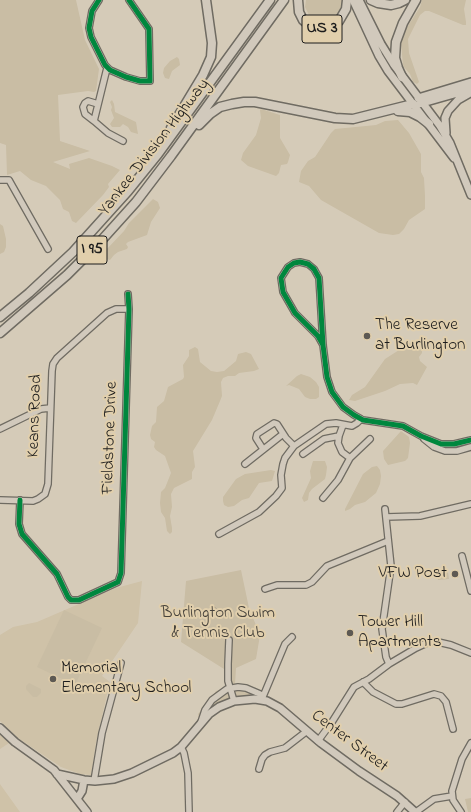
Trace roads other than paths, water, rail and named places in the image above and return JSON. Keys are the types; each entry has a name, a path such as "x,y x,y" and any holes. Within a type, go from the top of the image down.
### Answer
{"highway":[{"path":"158,154 170,129 206,70 211,57 212,39 206,0"},
{"name":"Yankee Division Highway","path":"0,317 33,289 78,247 128,191 158,154 270,0"},
{"name":"Yankee Division Highway","path":"0,333 55,287 136,202 172,156 284,0"},
{"name":"US 3","path":"298,0 299,12 303,20 311,27 322,29 332,26 339,21 346,8 347,0"},
{"path":"371,0 378,3 391,5 405,0"},
{"path":"402,77 395,58 396,42 401,27 416,0"},
{"path":"172,156 210,114 220,108 232,104 255,102 348,119 357,119 418,102"},
{"path":"373,115 405,111 420,117 429,124"}],"main road":[{"path":"353,0 379,56 396,83 418,102 446,135 454,149 457,161 471,195"},
{"path":"359,0 381,44 418,102 429,124 457,161"},
{"path":"418,102 471,82"},
{"path":"418,102 471,89"},
{"path":"446,135 445,126 448,111 458,100 471,92"},
{"name":"Center Street","path":"57,774 94,782 114,779 132,773 168,756 181,747 201,722 214,710 234,700 262,700 283,710 318,741 356,769 394,793 415,812"},
{"path":"0,728 15,742 44,762 57,774 87,812"},
{"path":"77,799 82,791 84,780"}],"street":[{"path":"99,0 92,11 89,28 91,37 107,68 126,77 140,81 150,81 149,29 130,0"},
{"path":"94,120 107,68"},
{"path":"98,104 88,101 85,103 83,107 85,114 108,133 123,141"},
{"path":"3,180 10,181 48,249"},
{"path":"323,345 318,336 294,313 283,292 281,278 288,267 294,263 300,262 308,264 316,272 319,278 323,345 327,377 332,392 343,407 361,419 400,426 436,442 458,444 471,440"},
{"name":"Fieldstone Drive","path":"20,500 19,524 22,534 58,576 68,597 72,601 79,600 118,582 121,573 129,309 128,294"},
{"name":"Keans Road","path":"0,500 31,501 38,499 45,494 47,490 52,369 56,359 107,313 116,309 129,309"},
{"path":"0,429 42,409 50,408"},
{"path":"219,534 259,512 276,496 282,488 281,475 285,458 294,446 326,424 334,423 353,426 361,419"},
{"path":"263,449 256,438 257,434 274,423 277,424 283,434 294,446"},
{"path":"343,424 339,436 340,448 345,455 350,458"},
{"path":"245,464 283,434"},
{"path":"303,454 324,439 339,436"},
{"path":"421,436 432,445 444,450 457,451 471,447"},
{"path":"323,498 337,482 350,458 370,439"},
{"path":"386,517 420,516 471,504"},
{"path":"385,509 390,574 382,628 386,657 389,664"},
{"path":"265,589 277,585 306,585 312,582 328,566 388,541"},
{"path":"462,556 471,591"},
{"path":"262,700 285,644 292,637"},
{"path":"229,640 228,664 230,688 234,700"},
{"path":"318,741 332,722 351,690 419,646 434,642 447,643 471,653"},
{"path":"94,782 102,733 121,663"},
{"path":"363,682 373,692 396,704 402,704 434,694 441,696 446,702 453,729"},
{"name":"Center Street","path":"201,722 205,710 212,700 230,688 241,687 249,689 260,694 262,700"},
{"path":"259,769 261,760 265,755 284,748 307,731"},
{"path":"461,812 454,803 452,796 453,788 462,759 471,743"},
{"path":"181,747 188,773 189,812"},
{"path":"415,812 434,799 452,796"},
{"path":"397,812 405,802"}],"place":[{"name":"The Reserve at Burlington","path":"367,336"},
{"name":"VFW Post","path":"455,574"},
{"name":"Tower Hill Apartments","path":"350,633"},
{"name":"Memorial Elementary School","path":"53,679"}],"park label":[{"name":"Burlington Swim & Tennis Club","path":"218,624"}]}
